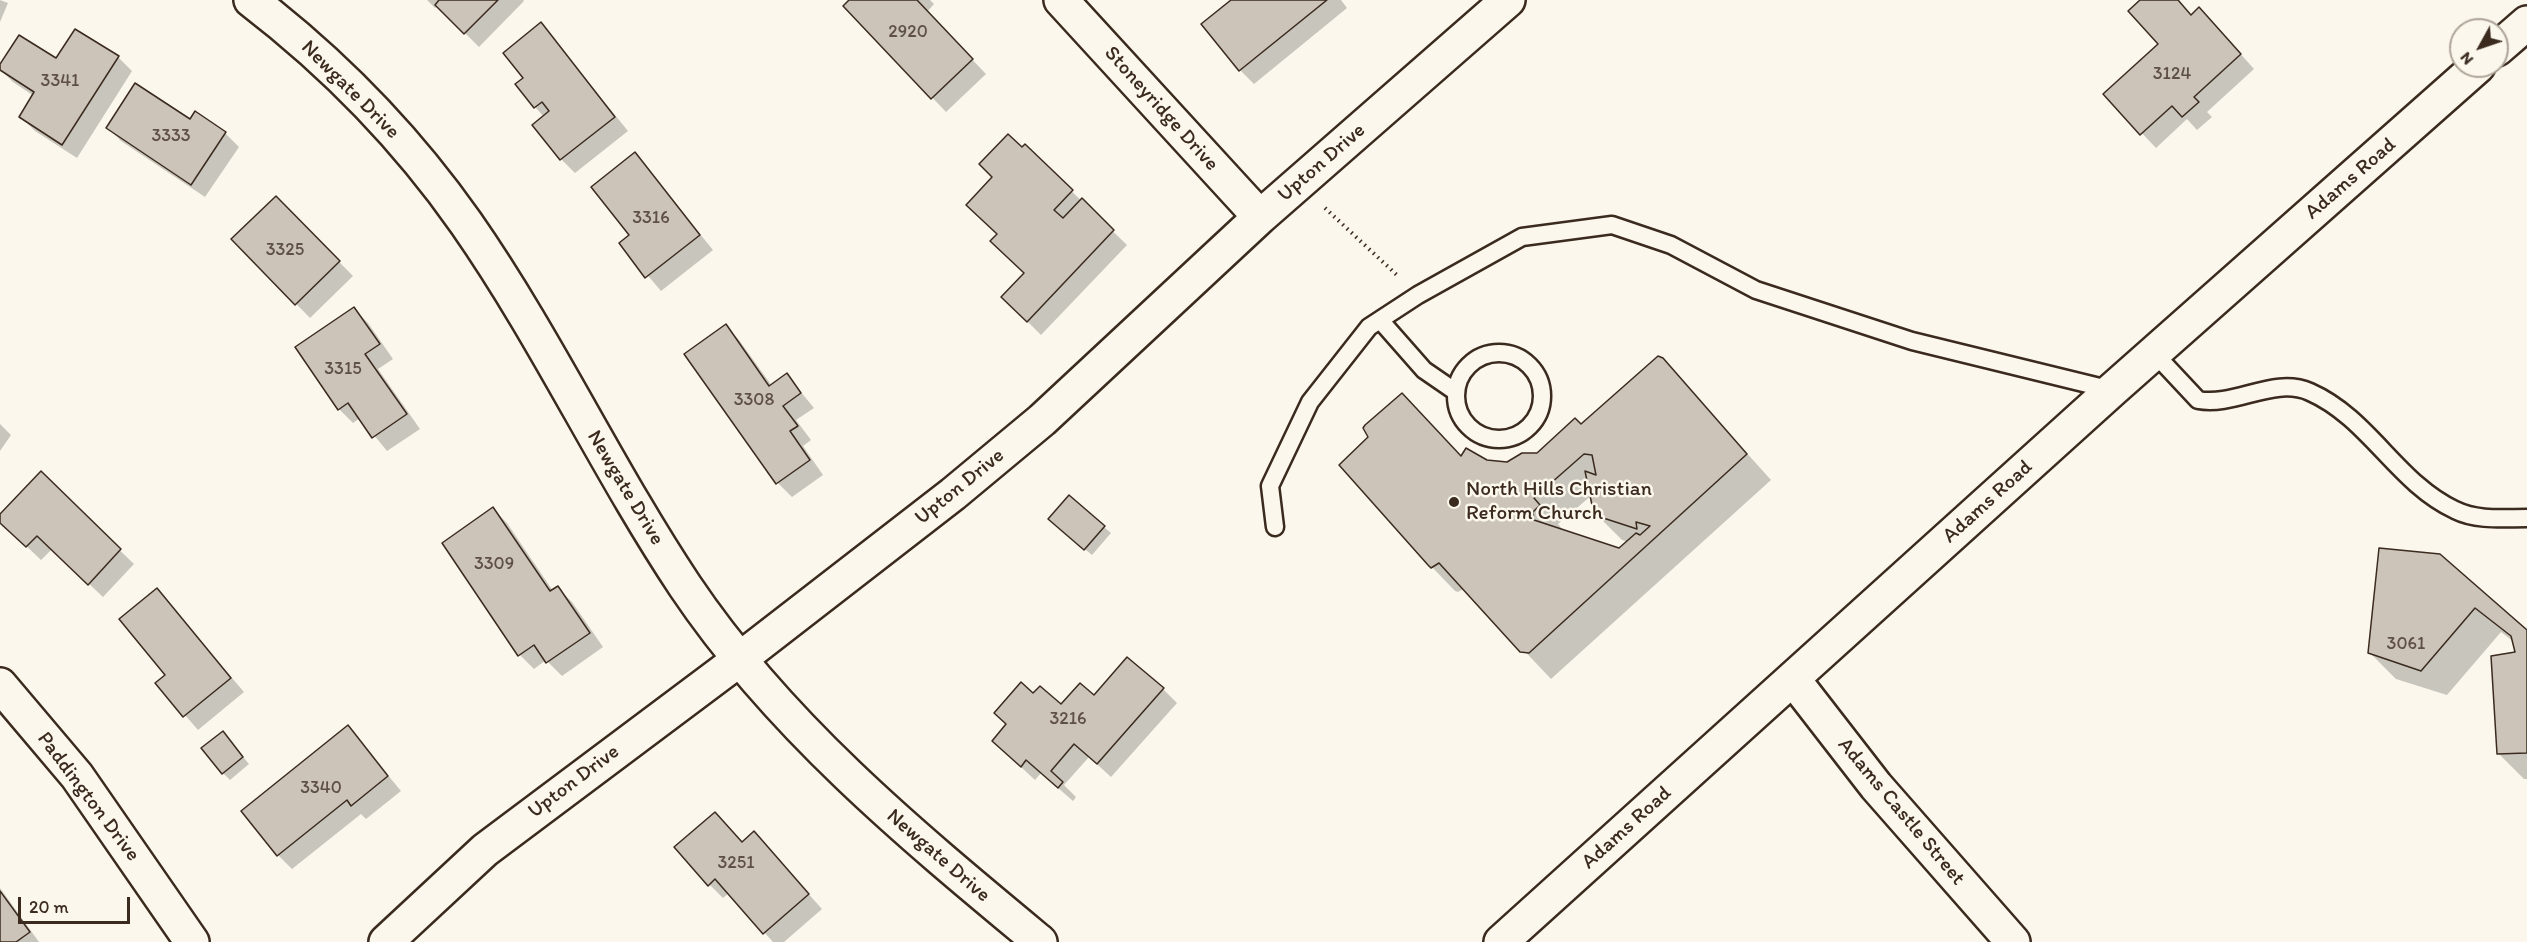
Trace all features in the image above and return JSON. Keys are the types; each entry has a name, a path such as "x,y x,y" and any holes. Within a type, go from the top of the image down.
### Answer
{"street":[{"name":"Newgate Drive","path":"251,0 293,33 361,99 425,169 467,224 643,519 686,587 740,659 775,700 889,814 1040,942"},
{"name":"Stoneyridge Drive","path":"1061,0 1260,217"},
{"name":"Upton Drive","path":"386,942 484,850 740,659 953,494 1042,420 1260,217 1508,0"},
{"path":"2509,39 2527,23"},
{"name":"Adams Road","path":"1501,942 2112,390 2464,78"},
{"name":"Adams Castle Street","path":"1793,679 1876,786 2013,942"},
{"name":"Paddington Drive","path":"0,685 77,776 192,942"}],"lane":[{"path":"1275,527 1270,486 1310,402 1369,327 1418,295 1522,237 1612,225 1671,245 1756,290 1867,327 1912,341 2112,390"},
{"path":"1380,320 1424,370 1456,392"},
{"path":"1495,353 1509,354 1523,360 1534,370 1541,383 1543,397 1537,417 1524,432 1511,438 1498,440 1472,430 1462,420 1457,408 1456,392 1460,378 1468,366 1480,357 1495,353"},
{"path":"2154,353 2198,400 2228,399 2275,387 2308,391 2332,403 2358,425 2423,491 2456,511 2490,519 2527,518"}],"path":[{"path":"1299,183 1418,295"}],"building":[{"path":"439,0 498,0 464,34 435,5"},
{"path":"849,0 917,0 973,59 931,99 843,6"},
{"path":"1231,0 1327,0 1239,71 1201,24"},
{"path":"2140,0 2178,0 2191,15 2199,7 2241,54 2194,97 2199,102 2182,117 2172,106 2140,135 2103,94 2158,44 2128,11"},
{"path":"541,22 615,117 560,160 532,125 549,111 542,102 534,108 515,84 523,78 503,53"},
{"path":"75,29 119,56 62,145 19,117 34,92 0,70 0,64 19,35 56,58"},
{"path":"135,83 190,119 195,111 226,132 191,185 106,128"},
{"path":"1008,134 1022,147 1025,144 1073,190 1054,210 1063,218 1082,198 1114,230 1027,322 1001,297 1024,273 990,241 997,234 966,205 992,177 979,164"},
{"path":"635,152 700,235 645,278 619,243 629,235 591,187"},
{"path":"276,196 340,261 295,305 231,239"},
{"path":"354,307 380,344 365,354 407,414 372,438 348,403 338,410 295,347"},
{"path":"726,324 769,386 787,373 801,393 783,406 798,426 790,431 810,460 776,484 684,354"},
{"name":"North Hills Christian Reform Church","path":"1658,356 1663,358 1747,454 1529,653 1520,652 1439,563 1431,568 1339,465 1368,437 1363,428 1365,425 1402,393 1461,456 1466,448 1487,460 1507,462 1522,453 1537,453 1575,418 1581,424","holes":["1584,454 1592,455 1596,475 1585,471 1594,515 1637,529 1636,522 1650,526 1640,535 1636,533 1619,548 1534,520 1533,512 1540,505 1534,498"]},
{"path":"41,471 121,549 88,585 37,536 26,547 0,523 0,514"},
{"path":"1069,495 1105,526 1084,550 1048,519"},
{"path":"493,507 550,591 558,586 590,633 546,663 534,645 518,656 442,543"},
{"path":"2379,548 2440,554 2527,630 2527,753 2497,754 2491,656 2515,652 2511,636 2475,608 2421,671 2368,653"},
{"path":"157,588 231,678 183,717 155,683 165,675 119,619"},
{"path":"1127,657 1164,688 1097,764 1074,744 1051,771 1063,782 1058,788 1026,760 1021,767 992,741 1006,724 994,713 1021,682 1033,693 1040,686 1061,704 1080,683 1094,695"},
{"path":"348,725 388,776 351,806 347,800 277,856 241,811"},
{"path":"223,731 243,757 222,774 201,748"},
{"path":"715,812 742,842 754,831 809,894 763,934 715,879 708,886 674,847"},
{"path":"0,891 30,932 16,942 0,942"}],"place":[{"name":"North Hills Christian Reform Church","path":"1454,502"}]}
